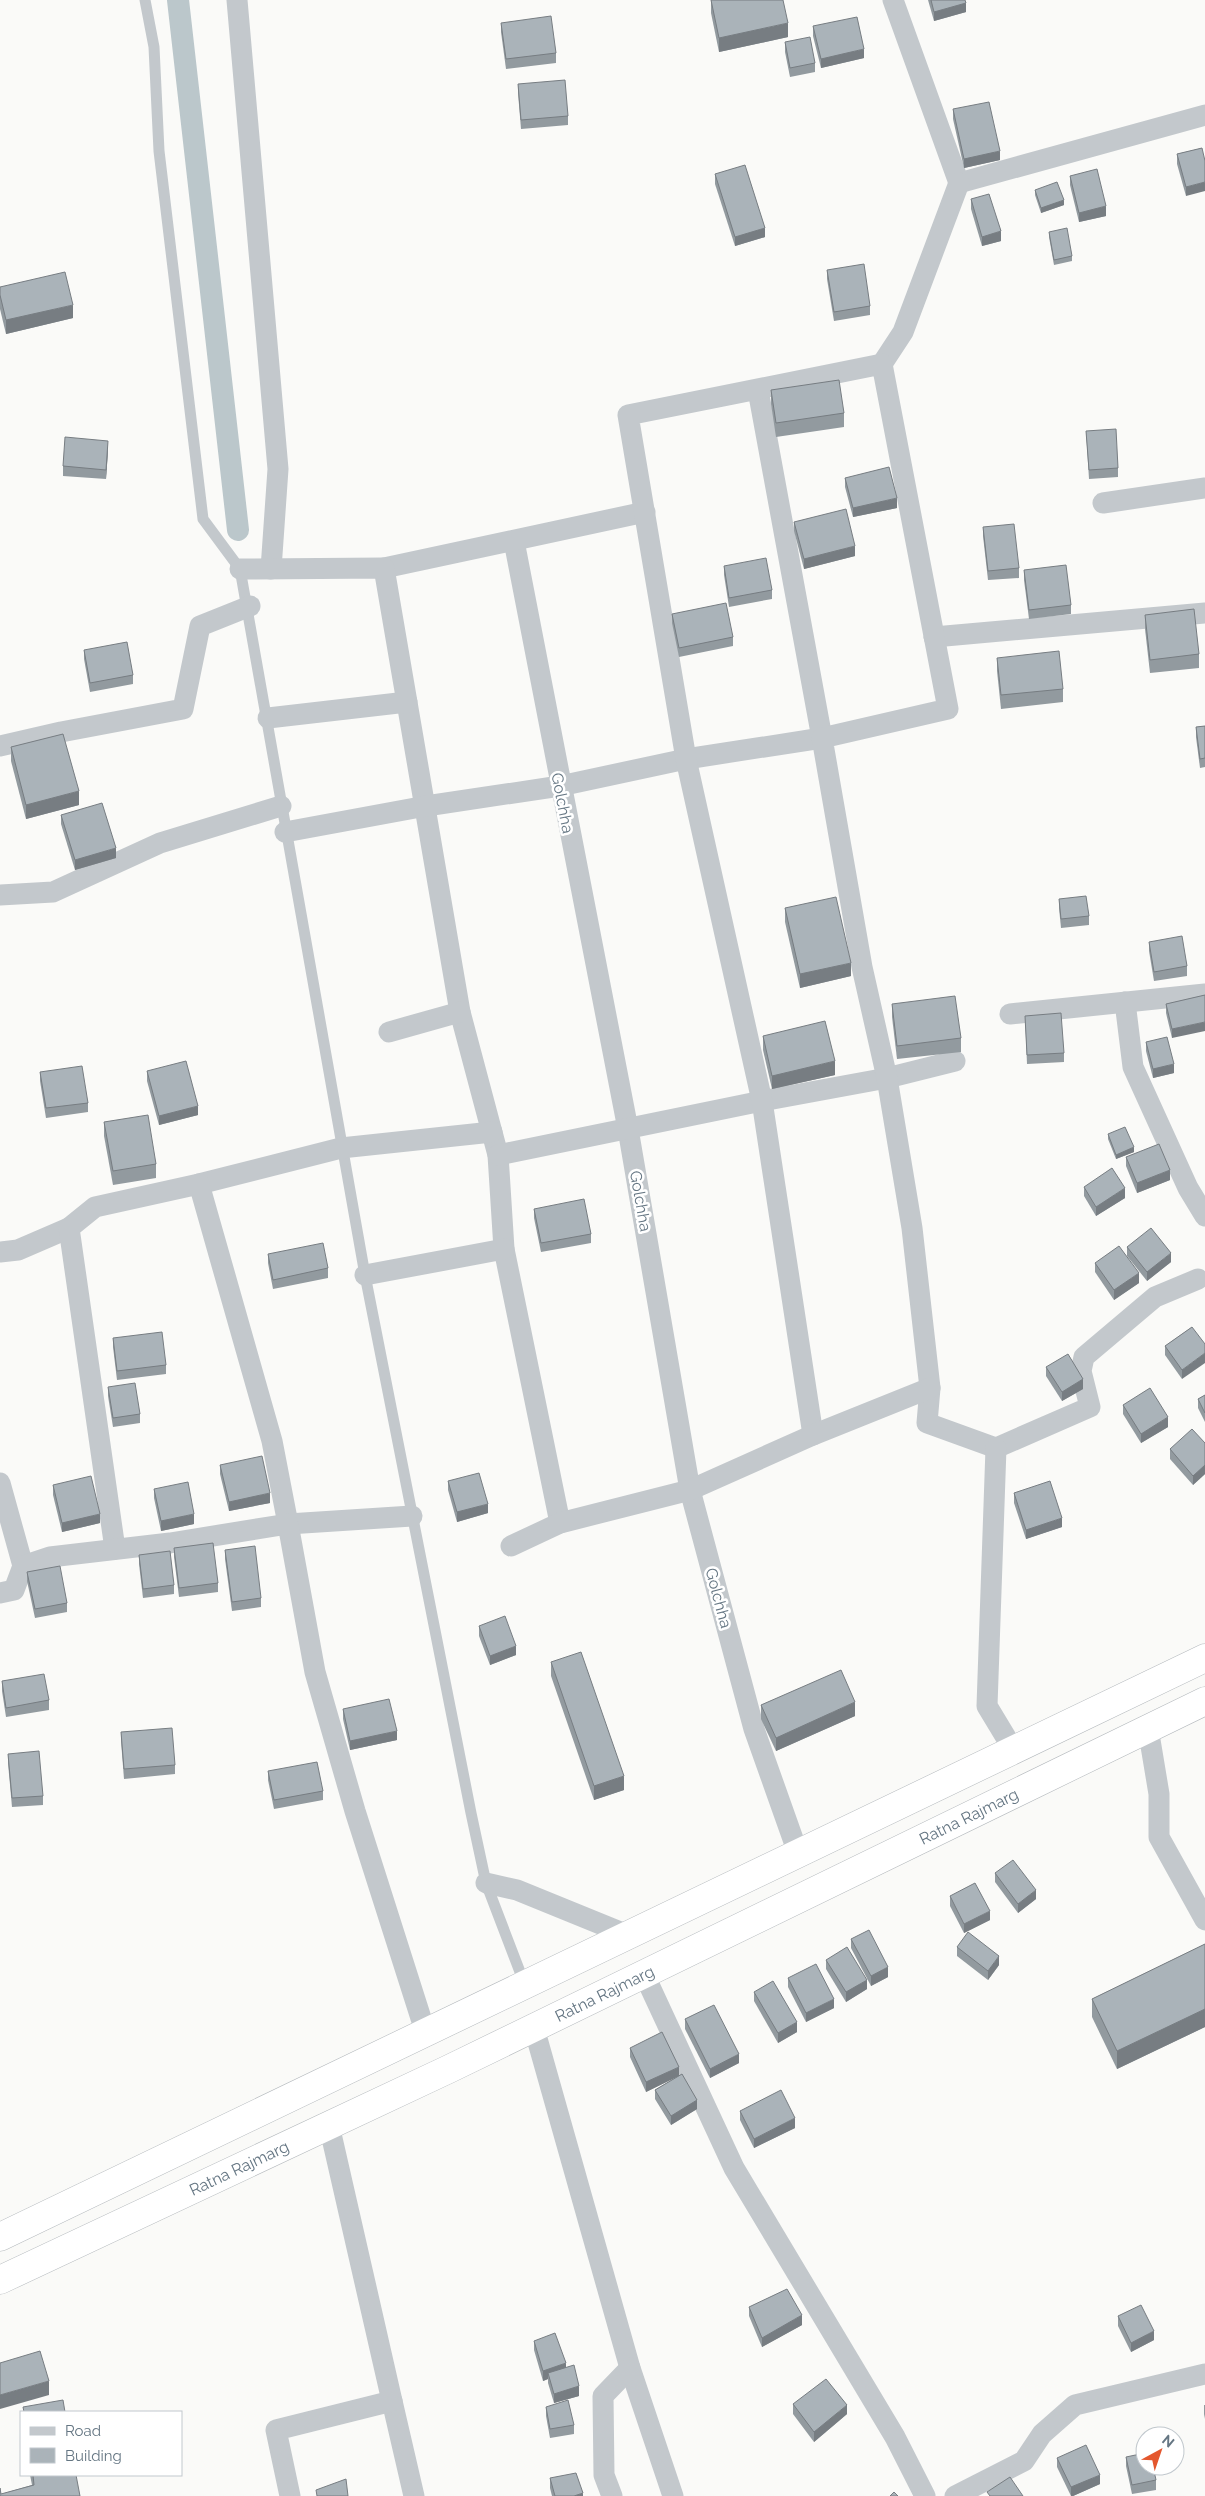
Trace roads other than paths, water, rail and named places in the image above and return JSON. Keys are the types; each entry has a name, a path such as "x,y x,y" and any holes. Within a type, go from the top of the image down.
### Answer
{"highway":[{"path":"0,2237 630,1936 1013,1749 1205,1658"},
{"name":"Ratna Rajmarg","path":"0,2280 534,2028 1205,1701"}],"street":[{"path":"238,0 278,469 271,568"},
{"path":"285,832 426,806 560,786 686,759 822,738 948,709 882,364 903,332 959,183 892,0"},
{"path":"959,183 1205,115"},
{"path":"813,1435 762,1101 686,759 628,415 882,364"},
{"path":"758,390 862,967 887,1078 912,1228 930,1388 926,1423 996,1448 1090,1407 1081,1371 1084,1357 1154,1297 1203,1279"},
{"path":"1103,503 1205,488"},
{"path":"240,569 384,568 645,512"},
{"name":"Golchha","path":"514,541 628,1129 690,1490 754,1729 798,1853"},
{"path":"384,568 460,1012 498,1155 504,1249 560,1523"},
{"path":"0,746 61,732 183,709 200,626 249,607"},
{"path":"934,637 1205,613"},
{"path":"268,718 407,702"},
{"path":"0,895 53,892 160,843 281,806"},
{"path":"1010,1014 1205,994"},
{"path":"1125,1002 1133,1067 1188,1188 1205,1216"},
{"path":"389,1032 460,1012"},
{"path":"498,1155 762,1101 887,1078 955,1061"},
{"path":"0,1249 18,1250 69,1228 95,1207 199,1184 342,1148 492,1132"},
{"path":"199,1184 272,1441 315,1672 354,1811 426,2034"},
{"path":"69,1228 115,1549"},
{"path":"365,1275 504,1249"},
{"path":"511,1546 560,1523 690,1490 813,1435 930,1388"},
{"path":"996,1448 987,1706 1013,1749"},
{"path":"0,1483 23,1566 14,1590 0,1593"},
{"path":"23,1566 50,1557 288,1524 412,1516"},
{"path":"1148,1728 1159,1794 1159,1837 1205,1920"},
{"path":"486,1883 517,1890 630,1936"},
{"path":"644,1974 734,2168 895,2436 924,2496"},
{"path":"534,2028 630,2368 673,2496"},
{"path":"329,2125 414,2496"},
{"path":"612,2496 604,2475 603,2396 630,2368"},
{"path":"955,2496 1024,2461 1042,2434 1075,2405 1205,2374"},
{"path":"290,2496 276,2430 392,2401"}],"lane":[{"path":"145,0 154,47 159,151 203,519 240,569 249,607 285,832 365,1275 412,1516 486,1883 525,1986"}],"waterway":[{"path":"178,0 238,530"}]}
